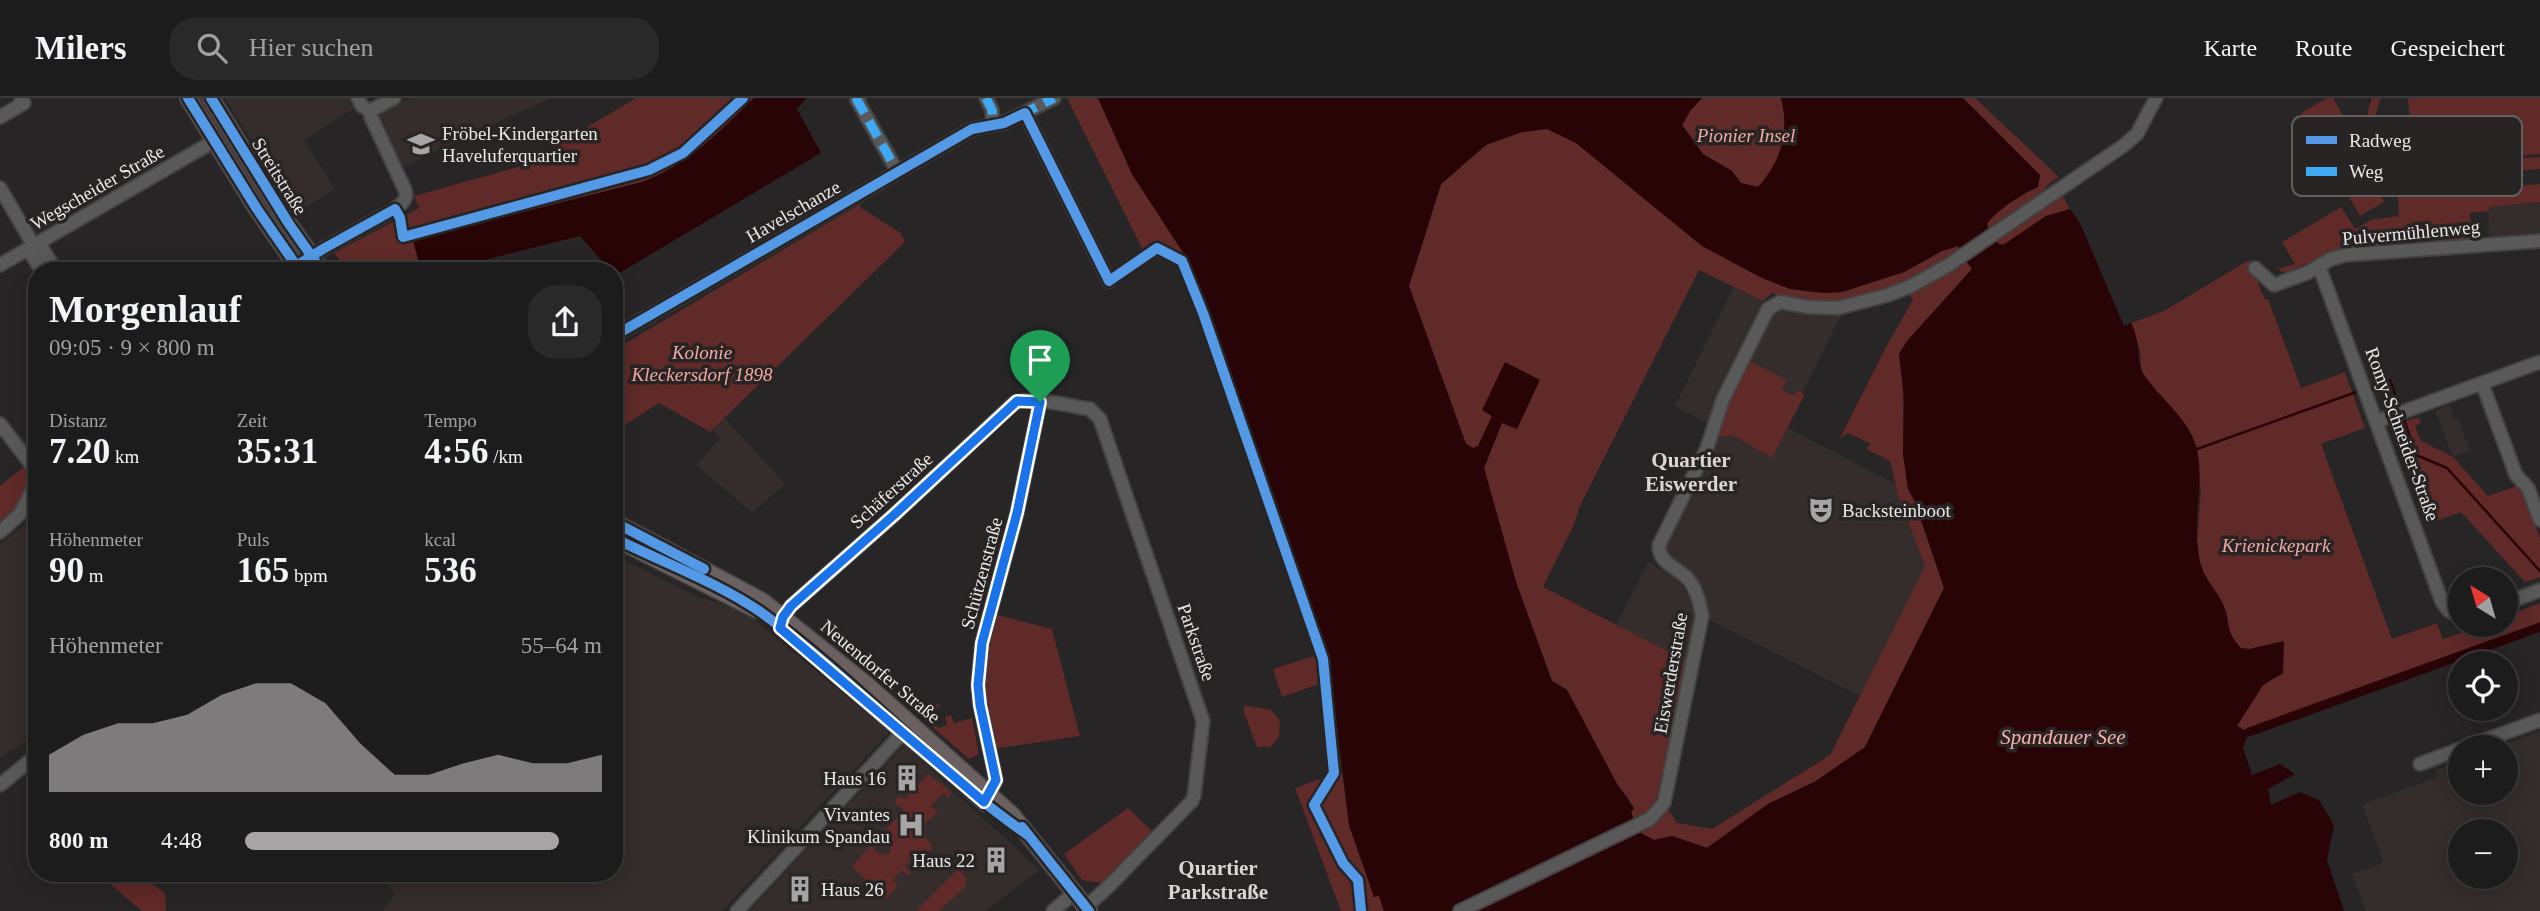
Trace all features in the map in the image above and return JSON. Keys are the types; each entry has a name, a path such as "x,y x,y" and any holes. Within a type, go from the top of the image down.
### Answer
{"main road":[{"name":"Streitstraße","path":"188,98 290,262"},
{"name":"Streitstraße","path":"211,98 315,262"},
{"name":"Neuendorfer Straße","path":"623,527 738,586 782,622 987,798 1012,815 1087,909"},
{"name":"Neuendorfer Straße","path":"623,542 782,622"}],"street":[{"path":"304,262 395,209 407,196 370,111 362,106 358,98"},
{"path":"370,111 394,98"},
{"path":"986,98 992,110 993,124"},
{"name":"Havelschanze","path":"623,331 972,129 1004,123 1054,98"},
{"name":"Eiswerderstraße","path":"1460,911 1638,825 1656,814 1664,803 1702,617 1700,603 1690,581 1661,557 1659,545 1707,448 1723,398 1768,309 1780,302 1823,308 1851,305 1911,286 1959,258 2123,146 2137,134 2156,98"},
{"path":"857,99 897,171"},
{"path":"0,117 26,100"},
{"path":"1025,113 1109,281"},
{"name":"Wegscheider Straße","path":"0,265 214,141"},
{"path":"0,188 33,246 39,262"},
{"name":"Pulvermühlenweg","path":"2255,268 2274,285 2345,255 2540,241"},
{"path":"33,246 48,262"},
{"name":"Romy-Schneider-Straße","path":"2319,266 2378,421 2442,602 2448,607"},
{"path":"2378,421 2540,362"},
{"path":"2482,383 2516,475 2528,488 2540,520"},
{"name":"Schäferstraße","path":"782,622 791,606 1014,403 1040,402"},
{"name":"Schützenstraße","path":"987,798 996,780 980,705 978,685 982,643 1017,513 1040,402"},
{"name":"Parkstraße","path":"1040,402 1090,409 1100,419 1203,721 1195,796 1087,909"},
{"path":"0,424 28,460"},
{"path":"0,532 20,514 28,498"},
{"path":"2518,598 2540,590"},
{"path":"2499,735 2540,720"},
{"path":"737,911 907,727"},
{"path":"2420,764 2448,754"},
{"path":"0,785 28,762"},
{"path":"1053,911 1075,892"}],"shaded area":[{"path":"225,98 362,98 364,102 304,140 335,189 297,213"},
{"name":"Fröbel-Kindergarten Haveluferquartier","path":"410,98 550,98 401,168 379,121 382,111"},
{"path":"2540,202 2540,233 2489,237 2488,207"},
{"path":"1734,286 1763,301 1715,398 1708,423 1675,406"},
{"path":"1781,309 1819,315 1842,313 1786,427 1895,484 1925,566 1860,696 1708,619 1706,601 1699,584 1687,570 1665,556 1663,546 1717,440 1726,407 1772,314"},
{"path":"2449,405 2454,419 2458,419 2470,451 2453,457 2435,411"},
{"path":"725,418 785,484 752,513 697,465 720,438 713,430"},
{"path":"28,522 28,739 0,758 0,544"},
{"path":"623,560 698,597 729,606 752,618 888,731 722,911 382,911 395,894 386,882 623,882"},
{"path":"1648,562 1678,580 1690,597 1695,620 1687,661 1616,625"},
{"path":"2540,731 2540,911 2366,911 2352,874 2381,864 2383,860 2363,807 2366,803 2437,777 2436,770 2448,765 2448,805 2518,805 2518,739"},
{"name":"Vivantes Klinikum Spandau","path":"904,745 1039,870 986,911 749,911"}],"green space":[{"path":"193,98 205,98 296,244 290,248"},
{"path":"636,98 754,98 688,157 642,182 413,240 419,262 341,262 334,253 419,208 414,196 557,156 554,147"},
{"path":"1067,98 1098,98 1132,174 1184,254 1180,264 1162,255 1149,262"},
{"name":"Pionier Insel","path":"1702,98 1781,98 1784,111 1782,146 1773,167 1759,187 1741,183 1732,171 1703,154 1682,125"},
{"path":"1963,98 1975,98 2059,177 2036,198 1989,230 1987,223 1997,213 2038,187 2040,175"},
{"path":"2327,98 2333,98 2343,116 2303,116 2301,113"},
{"path":"2372,98 2381,98 2377,116 2368,116"},
{"path":"2408,98 2540,98 2540,154 2522,156 2522,116 2410,116"},
{"path":"1547,129 1576,143 1702,246 1762,278 1790,289 1842,292 1904,272 1942,251 1958,246 1960,252 1879,291 1844,300 1806,300 1772,293 1763,301 1699,270 1580,506 1573,527 1543,587 1687,661 1656,801 1648,811 1633,818 1629,799 1617,784 1567,690 1552,681 1516,582 1484,468 1502,422 1517,428 1482,410 1492,416 1478,446 1473,448 1466,444 1409,286 1441,184 1486,145 1522,132"},
{"path":"2540,157 2540,169 2522,170 2522,158"},
{"path":"2540,184 2540,202 2489,207 2489,211 2470,213 2473,239 2338,250 2285,273 2277,269 2295,264 2282,242 2341,207 2355,229 2371,220 2399,216 2398,196 2522,196 2522,185"},
{"path":"2062,195 2070,209 2046,216 2007,243 1999,245 1996,241"},
{"path":"2349,196 2381,196 2384,202 2360,216"},
{"name":"Kolonie Kleckersdorf 1898","path":"860,204 861,208 901,233 905,242 710,432 659,403 623,426 623,345"},
{"path":"1965,260 1972,269 1907,341 1903,386 1903,454 1908,488 1944,588 1865,747 1816,781 1768,804 1707,848 1672,836 1654,840 1639,832 1660,820 1668,809 1677,823 1712,829 1830,755 1925,566 1898,495 1890,461 1866,449 1871,444 1848,433 1840,438 1913,300 1909,294 1933,282"},
{"name":"Krienickepark","path":"2249,260 2265,300 2268,299 2301,388 2345,372 2365,428 2321,444 2392,639 2437,623 2443,639 2512,637 2473,651 2448,651 2448,660 2249,732 2236,727 2263,685 2283,673 2283,642 2249,649 2241,648 2229,634 2223,605 2207,582 2197,541 2201,490 2199,477 2141,372 2140,350 2131,323 2164,311"},
{"path":"1749,361 1787,380 1782,390 1794,396 1797,390 1805,394 1772,458 1733,435 1718,437 1726,407"},
{"path":"2418,417 2421,423 2415,426 2421,441 2453,457 2488,496 2520,485 2540,538 2540,577 2525,582 2518,574 2518,567 2511,567 2461,512 2428,524 2392,426"},
{"path":"25,466 28,472 28,490 19,505 0,524 0,486"},
{"name":"Krienickepark","path":"2540,603 2540,627 2518,635 2518,611"},
{"path":"993,614 1052,629 1080,736 992,749 982,691 986,646"},
{"path":"1317,655 1322,683 1282,697 1273,669"},
{"path":"938,703 940,707 928,711 927,718 939,728 947,725 945,717 951,715 954,723 972,718 979,754 969,759 923,719 928,709"},
{"path":"1245,705 1271,710 1280,720 1279,737 1269,749 1257,747 1243,710"},
{"path":"1342,771 1349,825 1374,896 1379,895 1384,911 1341,911 1295,788"},
{"path":"928,774 952,793 948,797 943,793 931,806 938,813 921,826 894,802 900,796 905,799"},
{"path":"1128,808 1152,831 1101,883 1082,880 1064,854"},
{"path":"901,815 930,842 932,848 922,860 916,855 905,866 911,872 908,875 902,870 893,880 898,886 886,899 852,867 870,845 881,855 890,853 891,841 881,833"},
{"path":"959,868 967,878 966,886 939,911 919,911 918,909"},
{"path":"148,882 165,893 166,911 142,911 110,884"}],"water":[{"path":"754,98 807,98 797,109 821,153 623,271 623,262 603,262 580,236 476,262 419,262 413,240 642,182 688,157"},
{"name":"Spandauer See","path":"1098,98 1702,98 1682,125 1703,154 1732,171 1741,183 1758,187 1773,167 1781,146 1784,111 1781,98 1963,98 2040,175 2038,187 2010,203 1991,219 1987,224 1990,232 1999,244 2003,245 2046,216 2070,209 2080,223 2124,326 2131,323 2134,329 2144,375 2188,428 2193,438 2199,463 2197,534 2204,574 2223,604 2232,636 2241,648 2249,649 2284,641 2283,673 2263,685 2237,726 2249,732 2243,748 2252,775 2280,764 2295,774 2268,789 2271,805 2300,792 2319,800 2334,825 2327,860 2344,911 1384,911 1379,896 1374,897 1349,825 1329,661 1184,254 1132,174","holes":["1547,129 1576,143 1702,246 1762,278 1790,289 1842,292 1904,272 1942,251 1959,246 1972,269 1907,341 1899,354 1904,399 1903,454 1908,489 1915,502 1944,588 1865,747 1816,781 1768,804 1707,848 1672,836 1654,840 1639,832 1631,813 1634,808 1617,784 1567,690 1552,681 1516,582 1484,468 1502,423 1517,429 1540,380 1505,362 1482,410 1492,416 1478,446 1473,448 1466,444 1409,286 1441,184 1486,145 1522,132"]}],"waterway":[{"path":"2368,388 2390,380 2400,408"},
{"path":"2197,449 2362,390"},
{"path":"2403,417 2416,455 2447,468 2540,571"},
{"path":"2249,732 2540,627"}],"marked path":[{"path":"859,98 857,100 897,171"},
{"path":"986,98 992,110 993,124 1001,123"},
{"path":"1020,115 1054,98"}],"cycle path":[{"path":"188,98 257,209 294,262"},
{"path":"211,98 316,262"},
{"path":"302,262 395,209 400,218 403,237 649,170 683,153 743,98"},
{"path":"623,331 972,129 1004,123 1025,113 1109,281 1157,248 1182,261 1203,313 1323,659 1334,773 1314,805 1343,863 1358,880 1361,911"},
{"path":"623,527 704,569"},
{"path":"623,542 709,582 762,613 830,667 993,810 1028,835"},
{"path":"1022,827 1089,911"}],"place":[{"name":"Fröbel-Kindergarten Haveluferquartier","path":"421,144"},
{"name":"Backsteinboot","path":"1821,510"},
{"name":"Haus 16","path":"907,778"},
{"name":"Vivantes Klinikum Spandau","path":"911,825"},
{"name":"Haus 22","path":"996,860"},
{"name":"Haus 26","path":"800,889"}],"district":[{"name":"Quartier Eiswerder","path":"1691,472"},
{"name":"Quartier Parkstraße","path":"1218,880"}],"route":[{"path":"1040,402 1017,513 982,643 978,685 980,705 986,740 996,773 995,785 984,802 804,645 780,628 783,617 791,606 1014,403 1040,402"}]}
